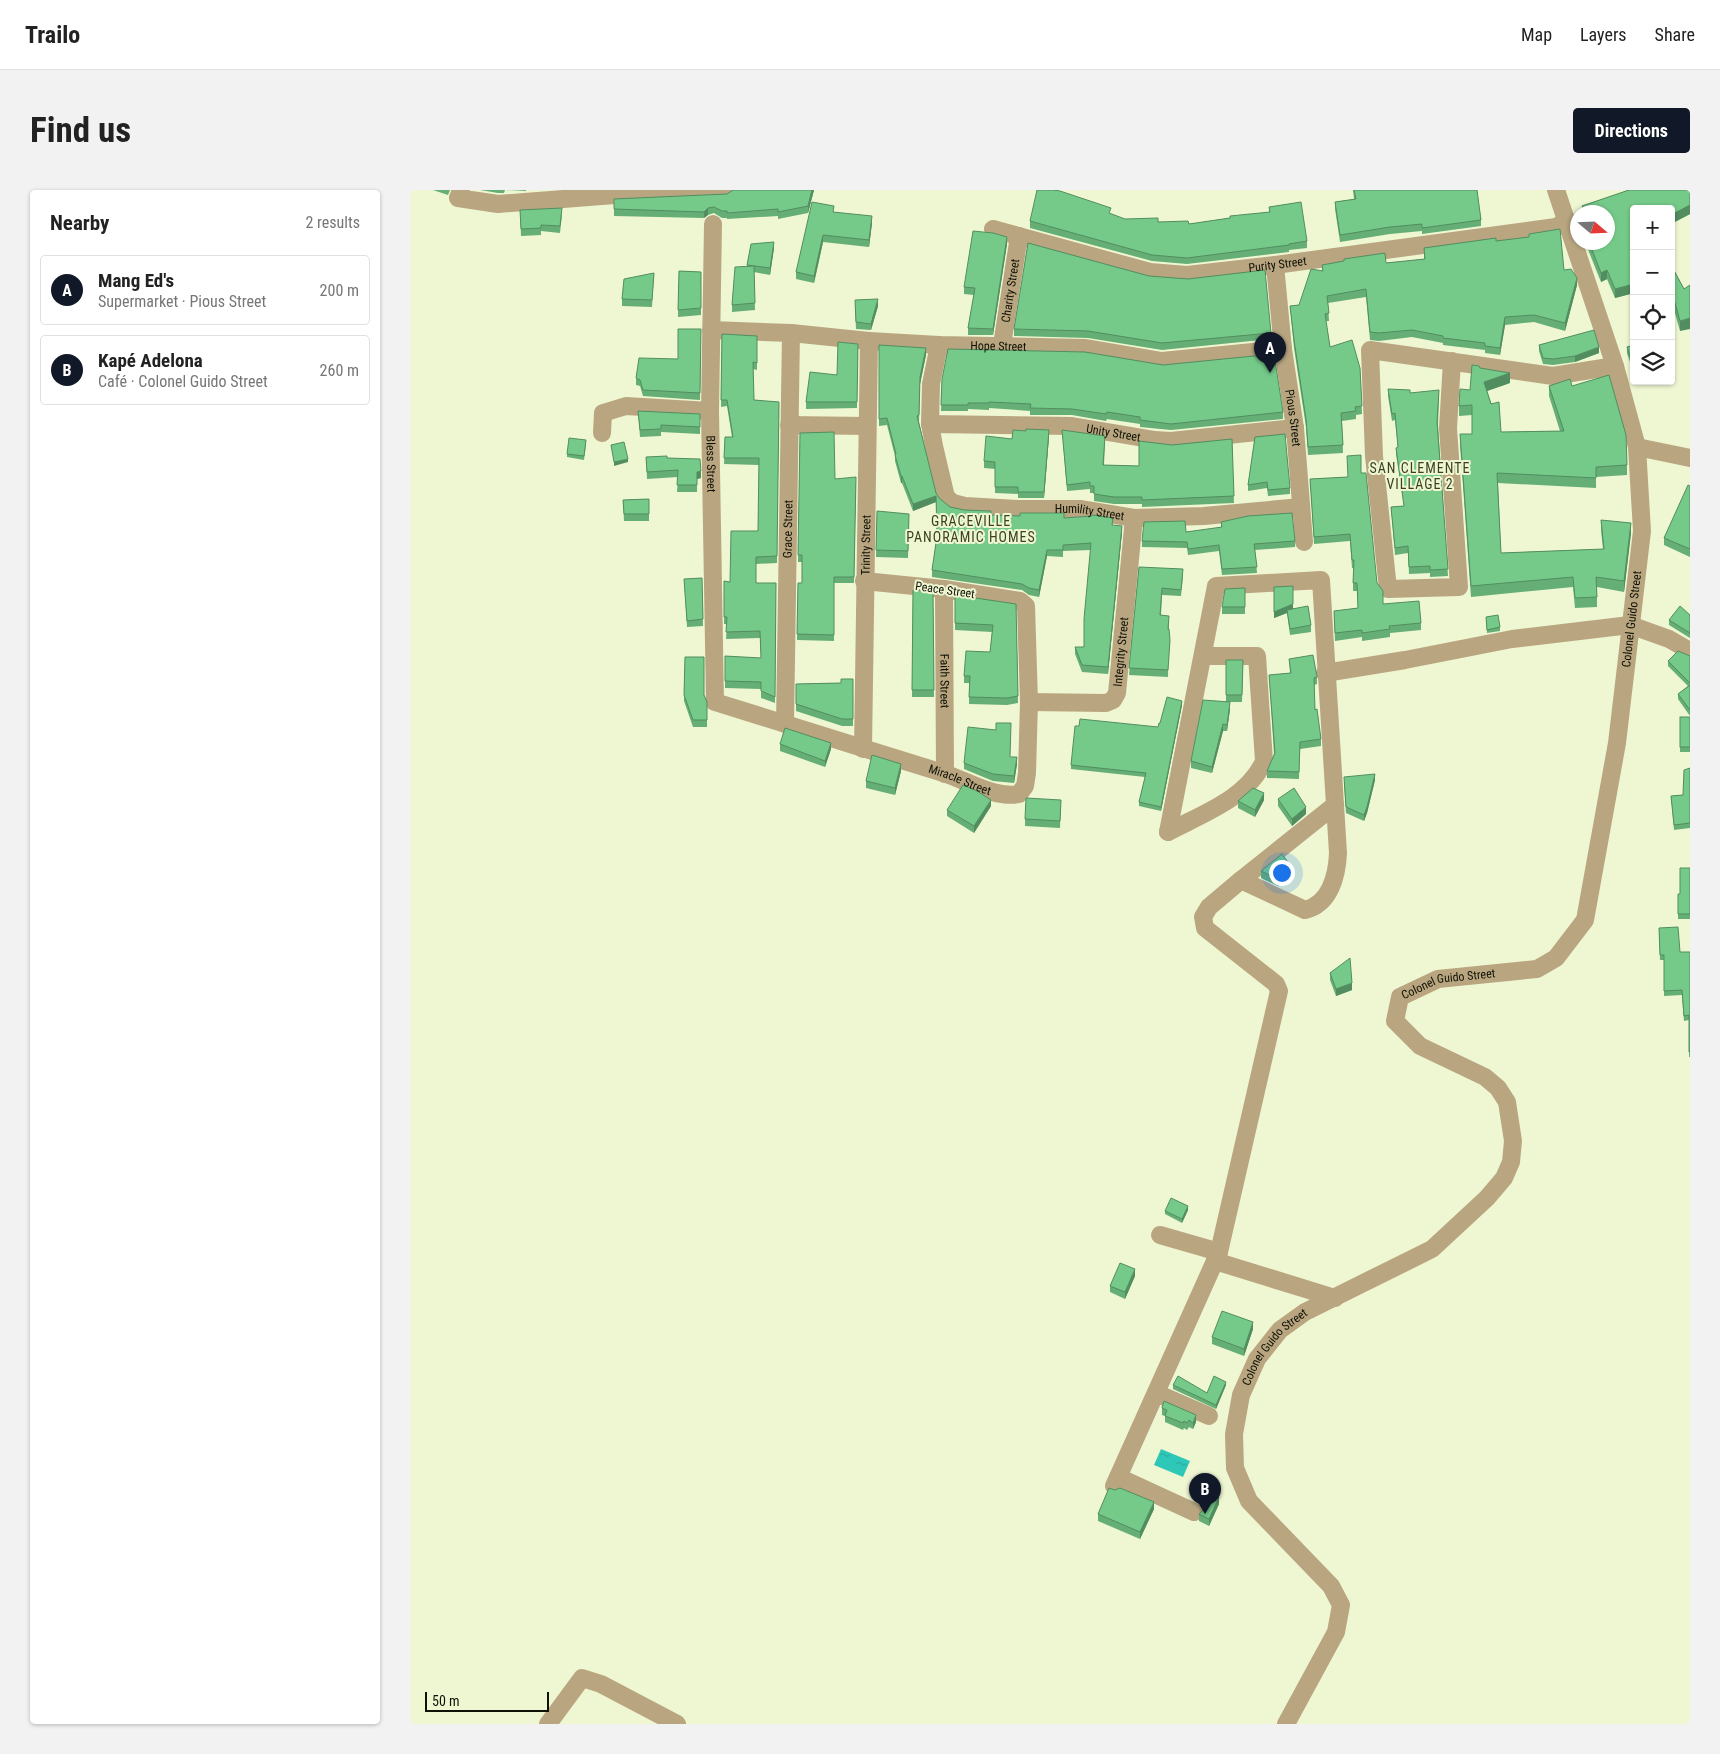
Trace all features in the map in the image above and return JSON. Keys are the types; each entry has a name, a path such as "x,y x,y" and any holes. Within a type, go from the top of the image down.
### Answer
{"street":[{"path":"459,194 498,204 641,191 726,190"},
{"name":"Colonel Guido Street","path":"1286,1724 1336,1632 1342,1605 1331,1586 1249,1501 1235,1468 1234,1434 1241,1395 1257,1359 1280,1330 1305,1312 1432,1248 1487,1198 1504,1178 1511,1162 1513,1141 1507,1102 1498,1088 1485,1077 1420,1046 1395,1021 1400,997 1438,979 1537,969 1556,958 1585,920 1617,743 1642,530 1637,447 1615,366 1556,190"},
{"name":"Purity Street","path":"993,229 1150,272 1187,276 1556,227 1567,222"},
{"name":"Bless Street","path":"713,224 710,411 715,702"},
{"name":"Charity Street","path":"1002,345 1020,236"},
{"name":"Pious Street","path":"1275,265 1283,349 1294,428 1304,542"},
{"name":"Hope Street","path":"711,330 791,333 869,341 939,345 1086,348 1162,361 1283,349"},
{"name":"Grace Street","path":"785,724 791,333"},
{"name":"Trinity Street","path":"863,749 869,341"},
{"name":"Humility Street","path":"939,345 931,384 930,424 942,484 946,497 953,503 964,506 1018,510 1080,509 1134,518 1204,516 1301,507"},
{"path":"1452,361 1448,428 1459,587 1388,589 1374,456 1370,350 1452,361 1553,376 1615,366"},
{"path":"602,433 604,413 626,406 710,411"},
{"name":"Unity Street","path":"930,424 1072,426 1171,441 1294,428"},
{"path":"789,425 867,426"},
{"path":"1637,447 1690,458"},
{"name":"Integrity Street","path":"1029,702 1106,703 1113,700 1117,693 1134,518"},
{"path":"1203,656 1257,656 1264,761 1260,771 1244,789 1221,804 1168,832 1216,586 1321,580 1338,870 1332,885 1315,907 1305,910 1241,880"},
{"name":"Peace Street","path":"864,581 944,589 1020,600 1024,604"},
{"name":"Faith Street","path":"944,589 945,774"},
{"name":"Miracle Street","path":"715,702 945,774 999,794 1009,796 1019,794 1025,786 1027,773 1029,702 1026,606 1024,604"},
{"path":"1326,673 1512,639 1630,626 1669,639 1690,650"},
{"path":"1194,1512 1116,1481 1217,1256 1279,991 1276,984 1205,928 1203,917 1209,907 1335,805"},
{"path":"1160,1235 1335,1298"},
{"path":"1156,1393 1209,1416"},
{"path":"548,1724 582,1678 601,1684 677,1724"}],"water":[{"path":"1161,1449 1190,1461 1183,1477 1154,1465"}],"building":[{"path":"733,190 812,190 808,206 778,212 778,209 727,213 727,211 714,207 708,208 704,212 614,209 614,199 727,194"},
{"path":"1037,190 1060,191 1111,208 1109,213 1125,219 1158,218 1158,222 1188,221 1189,224 1230,218 1230,216 1270,212 1269,207 1301,202 1307,241 1187,258 1152,255 1030,221"},
{"path":"1354,190 1477,190 1481,220 1422,228 1422,224 1390,227 1340,235 1335,202 1356,199"},
{"path":"1629,190 1690,190 1690,205 1675,213 1675,205 1630,205 1630,285 1615,289 1607,270 1601,273 1592,250 1615,250 1615,205 1585,205"},
{"path":"812,202 834,206 833,212 872,216 869,240 823,235 814,276 796,272"},
{"path":"562,208 560,226 541,225 541,228 521,229 520,210"},
{"path":"1560,229 1564,270 1571,269 1577,278 1565,323 1534,315 1505,317 1500,348 1485,346 1485,343 1443,338 1443,336 1412,330 1370,332 1366,289 1327,296 1329,313 1325,314 1330,347 1352,340 1360,368 1362,406 1355,407 1356,411 1341,413 1343,445 1308,447 1306,419 1290,306 1299,305 1311,269 1323,271 1322,265 1344,261 1344,259 1385,253 1386,263 1425,259 1424,248 1496,238 1496,241 1529,237 1529,234"},
{"path":"973,231 993,233 1007,237 993,329 968,328 975,288 964,287"},
{"path":"774,242 770,268 747,265 751,244"},
{"path":"1028,243 1149,276 1188,279 1265,270 1271,333 1162,343 1088,331 1014,329"},
{"path":"754,266 755,303 732,305 735,267"},
{"path":"679,271 701,272 701,308 678,310"},
{"path":"1675,272 1684,289 1690,285 1690,318 1680,321 1675,303"},
{"path":"654,273 652,300 622,299 624,279"},
{"path":"878,299 871,324 856,322 855,300"},
{"path":"678,329 701,329 700,393 643,390 640,380 636,378 639,358 678,359"},
{"path":"1594,330 1599,347 1575,356 1553,359 1543,358 1539,345"},
{"path":"722,334 757,336 757,363 753,362 754,400 779,402 777,556 756,557 756,583 776,583 775,697 761,691 761,682 725,681 725,656 761,658 760,631 726,632 727,617 724,617 724,581 730,582 731,531 758,531 759,458 724,458 725,437 733,437 727,400 721,400"},
{"path":"838,342 858,344 857,402 806,402 810,372 837,375"},
{"path":"879,345 926,348 920,377 919,415 917,416 936,493 950,507 964,510 991,511 991,515 1020,516 1020,513 1064,513 1064,518 1092,515 1113,518 1112,525 1122,526 1108,667 1082,665 1075,647 1084,647 1084,619 1091,543 1063,545 1063,550 1047,550 1039,590 1022,584 932,570 937,536 936,496 913,504 901,476 887,418 879,419"},
{"path":"948,349 1085,352 1163,365 1274,354 1283,412 1171,424 1140,420 1140,417 1107,412 1106,414 1072,409 1030,408 1031,404 989,402 968,403 968,405 941,405 942,379"},
{"path":"1472,365 1510,373 1484,382 1491,404 1499,402 1501,432 1564,431 1549,386 1570,379 1572,386 1609,375 1626,435 1627,465 1596,467 1596,478 1497,473 1501,553 1604,549 1601,520 1631,523 1624,581 1596,577 1597,597 1575,598 1573,577 1471,586 1460,434 1472,434 1472,405 1459,406 1460,389 1470,390"},
{"path":"1388,389 1410,390 1410,393 1439,390 1437,422 1448,569 1430,570 1430,566 1409,567 1408,546 1395,548 1391,507 1404,506 1396,448 1398,447 1395,413 1392,414"},
{"path":"638,411 700,414 700,427 661,425 661,429 640,430"},
{"path":"1026,429 1049,430 1044,492 1018,492 1018,487 995,487 995,462 984,461 986,436 1012,439 1013,430 1026,431"},
{"path":"1062,430 1105,436 1103,465 1139,466 1139,441 1172,445 1232,439 1234,496 1142,500 1142,497 1114,497 1094,494 1094,486 1090,486 1090,482 1067,485"},
{"path":"834,432 835,479 856,477 854,577 834,577 834,635 797,634 798,583 802,583 802,555 798,555 800,433"},
{"path":"1285,434 1290,488 1268,490 1267,482 1248,485 1255,437"},
{"path":"569,438 586,440 584,456 567,454"},
{"path":"624,442 628,459 614,462 611,445"},
{"path":"1361,455 1361,473 1366,473 1377,583 1383,591 1383,604 1419,601 1421,623 1389,626 1390,629 1362,633 1362,630 1335,633 1334,611 1358,608 1357,583 1353,583 1354,560 1352,560 1350,534 1314,537 1310,479 1348,477 1347,456"},
{"path":"667,456 667,458 700,459 701,471 697,472 697,485 677,485 678,470 647,472 646,457"},
{"path":"1688,485 1690,486 1690,549 1664,538"},
{"path":"649,499 649,514 624,514 623,500"},
{"path":"877,511 909,514 908,551 876,550"},
{"path":"1292,513 1295,541 1254,544 1257,567 1222,569 1219,545 1188,549 1187,542 1142,541 1144,522 1185,521 1186,532 1222,527 1221,522 1248,516"},
{"path":"1139,567 1183,569 1181,590 1162,588 1160,615 1169,616 1168,670 1129,668"},
{"path":"702,578 703,619 687,621 684,579"},
{"path":"1293,586 1293,604 1274,612 1274,587"},
{"path":"1245,588 1245,607 1222,607 1225,589"},
{"path":"913,590 933,592 934,690 912,690"},
{"path":"955,595 1016,604 1018,696 1007,698 969,697 970,676 964,676 966,651 990,652 993,625 955,623"},
{"path":"1308,606 1311,625 1290,629 1287,610"},
{"path":"1680,606 1690,615 1690,633 1669,620"},
{"path":"1498,615 1500,627 1487,630 1486,617"},
{"path":"1678,651 1690,656 1690,683 1668,661"},
{"path":"1313,655 1317,677 1314,678 1315,710 1317,709 1321,739 1300,742 1299,772 1267,771 1275,753 1269,675 1291,673 1289,659"},
{"path":"685,657 704,657 704,695 707,702 707,720 693,720 684,695"},
{"path":"1226,660 1243,660 1242,695 1226,695"},
{"path":"841,679 853,679 853,719 842,719 796,704 796,684 841,683"},
{"path":"1690,685 1690,710 1678,694"},
{"path":"1167,697 1182,701 1161,807 1139,802 1146,773 1071,765 1075,726 1079,726 1080,719 1158,727"},
{"path":"1203,700 1230,702 1227,725 1223,724 1212,767 1191,761"},
{"path":"1680,717 1690,717 1690,747 1680,747"},
{"path":"996,723 1011,723 1010,757 1017,757 1014,776 993,774 964,763 968,727 996,730"},
{"path":"785,728 831,743 825,761 780,744"},
{"path":"872,755 901,764 895,788 866,781"},
{"path":"1690,768 1690,823 1674,825 1671,796 1683,795 1684,770"},
{"path":"1375,774 1364,815 1346,807 1344,777"},
{"path":"963,785 991,800 974,826 947,810"},
{"path":"1253,788 1264,793 1255,810 1238,801"},
{"path":"1294,788 1306,807 1292,819 1278,799"},
{"path":"1026,798 1061,800 1060,821 1025,819"},
{"path":"1282,854 1293,869 1278,879 1261,871"},
{"path":"1680,868 1690,868 1690,914 1678,914"},
{"path":"1678,927 1680,952 1690,952 1690,1052 1689,1015 1684,1016 1682,990 1664,991 1664,955 1660,955 1659,928"},
{"path":"1350,958 1352,983 1336,989 1330,973"},
{"path":"1171,1198 1188,1206 1182,1219 1165,1211"},
{"path":"1120,1263 1135,1269 1125,1292 1110,1286"},
{"path":"1222,1311 1253,1322 1244,1349 1212,1337"},
{"path":"1178,1376 1207,1393 1214,1376 1226,1382 1216,1405 1173,1385"},
{"path":"1164,1401 1196,1415 1193,1423 1189,1420 1187,1423 1184,1421 1183,1423 1165,1416 1167,1410 1162,1408"},
{"path":"1109,1488 1115,1490 1120,1488 1154,1502 1140,1532 1098,1514"},
{"path":"1206,1491 1219,1497 1209,1519 1199,1514 1204,1509 1203,1499"}],"place":[{"name":"Mang Ed's","path":"1270,373"},
{"name":"Kapé Adelona","path":"1205,1514"}],"district":[{"name":"SAN CLEMENTE VILLAGE 2","path":"1420,476"},
{"name":"GRACEVILLE PANORAMIC HOMES","path":"971,530"}]}
